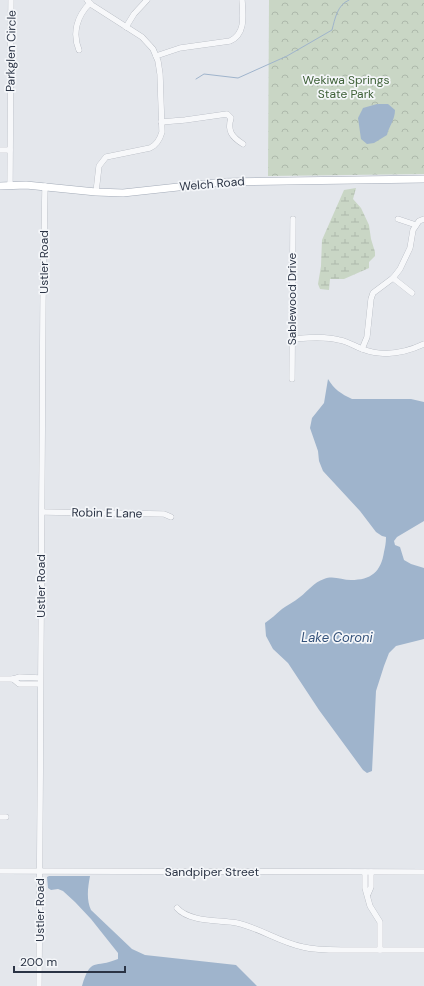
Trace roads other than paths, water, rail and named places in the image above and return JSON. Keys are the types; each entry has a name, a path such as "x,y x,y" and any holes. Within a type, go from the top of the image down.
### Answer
{"main road":[{"name":"Welch Road","path":"0,186 45,186 96,192 123,193 224,182 424,179"}],"street":[{"name":"Parkglen Circle","path":"10,186 11,0"},
{"path":"126,27 134,14 147,0"},
{"path":"156,56 180,48 230,41 234,39 240,33 242,26 242,0"},
{"path":"79,50 76,40 77,24 88,2 146,40 156,56 160,74 160,137 154,146 147,149 110,155 104,158 99,166 96,192"},
{"path":"161,122 227,114 231,118 229,127 231,134 243,144"},
{"path":"0,150 10,150"},
{"name":"Ustler Road","path":"39,986 40,678 45,186"},
{"name":"Sablewood Drive","path":"292,379 293,219"},
{"path":"398,219 416,224"},
{"path":"362,349 368,332 370,299 373,293 393,278 400,269 406,259 412,242 413,230 419,221 424,219"},
{"path":"393,278 412,293"},
{"path":"292,338 329,338 381,354 396,354 405,352 424,344"},
{"name":"Robin E Lane","path":"42,512 164,514 171,517"},
{"path":"13,680 19,677 40,678"},
{"path":"26,677 26,684"},
{"path":"0,679 13,680 19,684 40,684"},
{"name":"Sandpiper Street","path":"0,871 424,872"},
{"path":"365,872 365,888 368,894 370,906 380,922 380,950"},
{"path":"368,894 371,887 371,872"},
{"path":"177,908 182,913 189,916 249,926 280,940 303,947 326,949 424,950"}],"water":[{"path":"377,104 388,104 395,110 394,117 387,135 374,143 367,144 361,139 358,118 363,108"},
{"name":"Lake Coroni","path":"328,379 338,391 352,399 411,399 424,402 424,521 397,537 394,541 395,545 400,547 404,560 424,568 424,639 396,646 389,653 376,691 372,771 367,773 363,770 319,710 288,663 273,649 266,636 265,623 300,597 317,582 331,577 351,580 364,578 374,574 378,570 383,559 386,537 376,532 360,511 323,471 319,461 318,451 310,428 312,418 324,403"},
{"path":"90,876 88,897 91,910 132,949 145,955 236,965 257,986 82,986 91,967 118,959 118,953 91,919 75,902 63,891 58,889 51,890 48,888 47,877"}],"waterway":[{"path":"196,79 204,74 238,78 287,56 332,30 339,9 349,0"}],"park label":[{"name":"Wekiwa Springs State Park","path":"346,87"}]}
